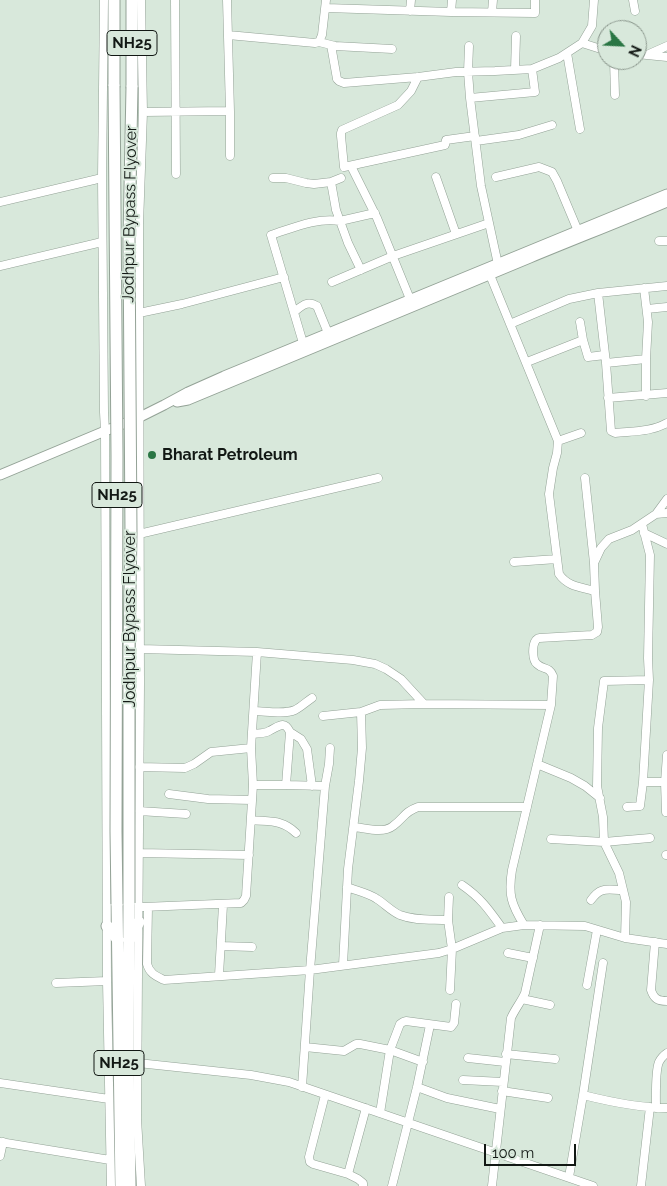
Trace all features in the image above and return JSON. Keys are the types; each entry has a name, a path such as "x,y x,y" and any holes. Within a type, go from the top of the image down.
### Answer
{"highway":[{"name":"Jodhpur Bypass Flyover","path":"114,0 117,446 116,831 128,905"},
{"name":"Jodhpur Bypass Flyover","path":"123,941 128,905 131,533 129,239 132,0"},
{"path":"107,926 123,941 139,922"},
{"name":"NH25","path":"121,1186 123,941"},
{"name":"NH25","path":"123,941 128,1054 130,1186"}],"main road":[{"path":"164,406 188,400 331,339 490,275 499,267 578,231 667,194"},
{"path":"0,475 105,430 138,418 188,392 410,299 667,202"}],"street":[{"path":"104,0 102,242 105,430 107,981 111,1186"},
{"path":"141,0 143,112 138,224 139,853 128,905 139,922 138,1119 141,1186"},
{"path":"175,0 176,174"},
{"path":"228,0 230,156"},
{"path":"368,9 369,0"},
{"path":"410,11 411,0"},
{"path":"451,12 452,0"},
{"path":"492,12 493,0"},
{"path":"319,42 322,35 326,4 410,11 535,13 535,0"},
{"path":"331,45 338,79 342,83 456,72 532,69 559,58 582,43 592,26 594,0"},
{"path":"633,0 635,10"},
{"path":"228,36 392,49"},
{"path":"515,70 516,36"},
{"path":"582,43 597,48"},
{"path":"470,46 468,72 470,98 481,186 499,267"},
{"path":"647,55 667,46"},
{"path":"567,53 580,129"},
{"path":"647,55 667,57"},
{"path":"470,98 535,92 532,69"},
{"path":"614,70 615,95"},
{"path":"418,77 411,91 398,105 342,130 344,167 445,145 446,140 519,135 552,124"},
{"path":"143,112 230,111"},
{"path":"351,166 375,214 410,299"},
{"path":"496,177 539,167 552,172 578,231"},
{"path":"436,177 456,234"},
{"path":"0,202 102,178"},
{"path":"273,178 286,178 306,184 331,182 341,178"},
{"path":"331,182 336,210 348,243 361,270"},
{"path":"303,343 271,235 325,220 340,221 375,214"},
{"path":"332,282 393,256 489,222"},
{"path":"0,266 102,242"},
{"path":"490,275 558,441 549,494 559,574 568,584 595,591"},
{"path":"139,313 284,278"},
{"path":"510,324 569,299 598,293 667,286"},
{"path":"644,288 648,322 646,396"},
{"path":"598,293 611,431 649,430 667,424"},
{"path":"294,312 308,303 313,303 317,306 328,333"},
{"path":"647,309 667,307"},
{"path":"580,322 582,340 588,357 646,359"},
{"path":"527,362 582,340"},
{"path":"608,398 667,393"},
{"path":"558,441 581,433"},
{"path":"139,534 378,478"},
{"path":"524,925 511,897 509,885 551,705 552,674 548,669 539,666 534,660 534,643 539,638 595,635 598,627 594,563 585,478"},
{"path":"594,563 601,548 609,539 642,524 656,514 667,499"},
{"path":"656,514 667,513"},
{"path":"627,807 640,806 649,680 650,555 642,524"},
{"path":"644,533 667,544"},
{"path":"514,562 557,559"},
{"path":"140,649 257,652 353,660 374,664 401,679 424,704"},
{"path":"128,905 148,907 223,905 241,903 244,900 246,896 253,786 251,748 257,652"},
{"path":"625,938 626,902 619,873 604,842 603,816 596,786 598,728 604,682 649,680"},
{"path":"254,711 292,711 312,698"},
{"path":"323,716 361,712 380,705 551,705"},
{"path":"342,965 348,869 362,748 361,712"},
{"path":"252,734 269,732 283,725 301,739 307,748 312,786"},
{"path":"286,785 290,732"},
{"path":"139,767 185,768 211,752 251,748"},
{"path":"302,1087 325,786 330,748"},
{"path":"667,755 667,812"},
{"path":"537,764 571,778 600,798"},
{"path":"643,782 666,782"},
{"path":"253,786 325,786"},
{"path":"169,794 208,799 252,800"},
{"path":"354,827 386,829 393,826 405,814 418,807 527,807"},
{"path":"139,811 186,814"},
{"path":"251,820 279,822 289,826 296,833"},
{"path":"551,839 604,842 650,838"},
{"path":"139,853 248,855"},
{"path":"462,885 486,905 502,928"},
{"path":"347,888 369,894 399,914 418,919 448,920"},
{"path":"591,900 598,891 623,890"},
{"path":"449,897 448,920 452,949 450,990"},
{"path":"219,975 223,905"},
{"path":"148,907 147,964 149,971 164,980 310,970 439,953 502,928 524,925 584,926 625,938 667,944"},
{"path":"492,1186 511,1018 525,993 540,925"},
{"path":"587,985 597,930"},
{"path":"655,942 651,990 653,996 658,1000 667,1001"},
{"path":"221,946 252,947"},
{"path":"508,953 533,958"},
{"path":"569,1177 584,1095 603,963"},
{"path":"56,983 107,981"},
{"path":"522,999 550,1005"},
{"path":"380,1113 390,1050 398,1028 406,1021 451,1028 454,1023 456,1004"},
{"path":"392,1186 418,1087 430,1025"},
{"path":"305,1047 344,1051 356,1044 360,1044 390,1050 423,1062"},
{"path":"641,1186 658,1062 667,1052"},
{"path":"468,1058 555,1059"},
{"path":"138,1063 251,1075 279,1080 593,1186"},
{"path":"463,1080 503,1082"},
{"path":"0,1083 109,1099"},
{"path":"418,1087 447,1098 500,1109"},
{"path":"502,1091 548,1098"},
{"path":"325,1094 308,1157 310,1162 348,1174 358,1179 363,1186"},
{"path":"584,1095 653,1108 667,1108"},
{"path":"348,1174 366,1108"},
{"path":"0,1156 2,1142 110,1160"}],"place":[{"name":"Bharat Petroleum","path":"152,455"}]}
